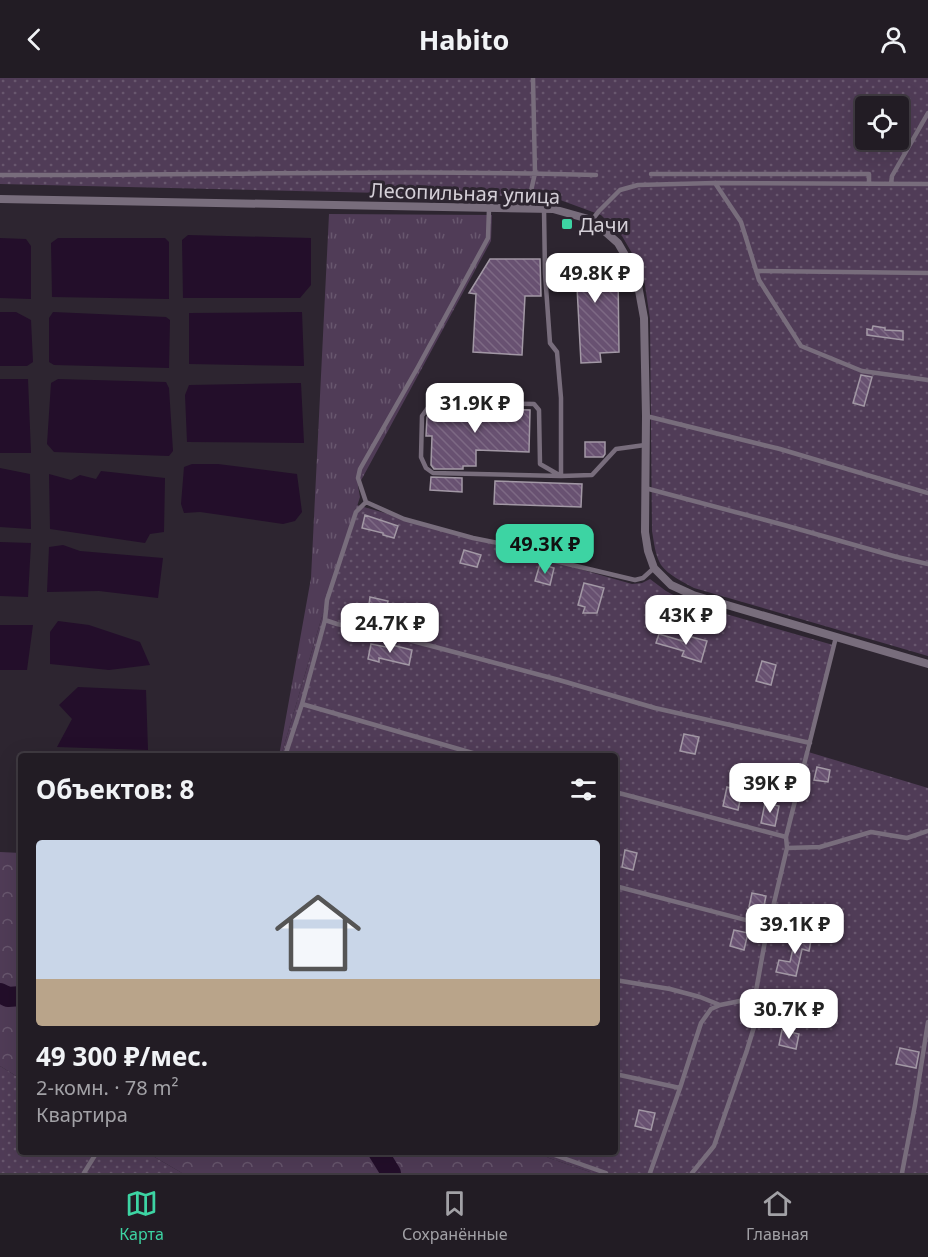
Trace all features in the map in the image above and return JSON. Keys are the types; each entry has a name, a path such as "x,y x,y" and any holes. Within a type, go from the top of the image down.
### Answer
{"street":[{"name":"Лесопильная улица","path":"0,199 544,209 562,211 592,220 618,243 636,274 644,318 645,532 654,568"},
{"path":"654,568 671,585 693,595 928,663"}],"lane":[{"path":"527,209 535,173 533,78"},
{"path":"891,184 892,176 928,113"},
{"path":"0,175 535,173 596,175"},
{"path":"651,174 869,174 869,184"},
{"path":"715,183 741,222 759,280 801,346 862,371 928,380"},
{"path":"592,220 620,190 638,185 928,184"},
{"path":"489,209 488,238 360,469 358,478 366,502 404,519 503,544 551,560 635,580 643,578 654,568"},
{"path":"544,209 545,273 550,343 557,352 561,398 561,476"},
{"path":"756,271 928,273"},
{"path":"561,476 540,464 539,410 534,404 432,402 423,414 420,457 426,468 433,473 561,476 592,475 616,449 645,445"},
{"path":"646,416 780,449 928,493"},
{"path":"645,488 928,564"},
{"path":"286,753 325,620 327,600 356,512 366,502"},
{"path":"325,620 559,680 655,708 810,743"},
{"path":"692,1173 714,1146 761,1004 756,991 787,848 786,837 836,637"},
{"path":"302,704 473,753"},
{"path":"618,793 786,837"},
{"path":"787,848 820,848 871,832 907,838 928,831"},
{"path":"618,887 769,926"},
{"path":"618,980 670,989 720,1005"},
{"path":"650,1173 701,1023 711,1009 740,1001 756,991"},
{"path":"902,1173 928,1022"},
{"path":"618,1075 680,1088"},
{"path":"84,1173 95,1155"},
{"path":"555,1155 606,1173"}],"green space":[{"path":"0,78 928,78 928,656 694,588 664,569 656,553 652,531 650,319 643,272 622,236 601,215 552,197 0,184"},
{"path":"329,214 492,215 491,241 358,486 360,497 282,753 280,753 311,578"},
{"path":"357,505 632,584 650,579 688,603 833,645 805,751 928,788 928,1173 593,1173 543,1155 618,1155 618,753 282,753"},
{"path":"0,852 18,853 18,1077 0,1066"},
{"path":"0,1066 18,1077 18,1155 151,1155 182,1173 0,1173"},
{"path":"151,1155 543,1155 593,1173 182,1173"}],"shaded area":[{"path":"188,235 311,238 311,285 300,298 183,298 182,240"},
{"path":"0,238 26,239 31,246 31,299 0,298"},
{"path":"58,238 165,238 169,242 169,299 52,297 51,243"},
{"path":"0,312 16,312 31,320 33,362 27,366 0,366"},
{"path":"53,312 166,317 170,320 169,368 54,365 49,362 49,318"},
{"path":"302,312 304,366 189,364 189,313"},
{"path":"0,379 28,379 31,453 0,453"},
{"path":"58,379 166,382 169,388 173,451 169,456 54,452 47,444 51,383"},
{"path":"301,383 304,443 187,442 185,395 189,385"},
{"path":"192,464 218,464 297,474 302,512 295,521 283,524 200,512 184,513 181,504 184,467"},
{"path":"0,468 30,474 31,529 0,527"},
{"path":"101,471 165,478 164,532 150,534 145,543 50,529 49,474 71,480 80,475 96,479"},
{"path":"0,542 31,543 28,597 0,596"},
{"path":"63,545 80,551 163,558 158,598 99,591 47,592 49,547"},
{"path":"58,621 89,625 140,642 150,665 109,670 50,664 50,632"},
{"path":"0,625 33,625 27,670 0,670"},
{"path":"78,687 146,690 148,750 57,747 72,719 59,705"}],"building":[{"path":"611,256 618,273 619,352 600,353 601,362 581,363 576,268 549,268 549,259"},
{"path":"490,259 540,259 541,296 525,296 522,355 473,352 476,294 469,293"},
{"path":"873,326 885,328 885,330 903,331 903,340 867,335 867,329 872,330"},
{"path":"861,375 872,377 864,406 853,403"},
{"path":"434,407 530,410 529,452 476,450 476,466 463,466 463,469 434,469 431,465 432,436 426,436 427,417 432,416"},
{"path":"585,442 605,442 603,457 585,457"},
{"path":"431,477 462,478 462,492 430,490"},
{"path":"495,481 582,484 581,507 494,504"},
{"path":"365,515 398,526 394,538 362,528"},
{"path":"464,550 481,555 477,567 460,563"},
{"path":"540,564 554,568 550,585 535,581"},
{"path":"584,583 604,588 597,613 583,613 585,607 578,605"},
{"path":"370,597 388,601 384,619 371,616 374,606 369,605"},
{"path":"659,634 686,642 688,636 707,641 701,662 682,656 684,651 656,643"},
{"path":"371,644 391,648 392,645 412,650 409,665 379,658 379,662 368,659"},
{"path":"762,661 776,665 771,685 756,681"},
{"path":"684,734 699,737 695,754 680,751"},
{"path":"817,767 830,770 828,782 814,780"},
{"path":"727,787 742,791 738,810 723,806"},
{"path":"765,803 779,806 775,826 761,823"},
{"path":"625,850 637,853 633,870 622,867"},
{"path":"752,893 766,896 763,910 749,907"},
{"path":"734,930 748,933 744,950 730,946"},
{"path":"797,931 812,935 809,951 802,949 796,976 776,972 779,960 790,962"},
{"path":"782,1030 799,1034 796,1049 779,1045"},
{"path":"900,1048 919,1052 916,1068 896,1064"},
{"path":"639,1110 655,1113 651,1130 635,1126"}],"waterway":[{"path":"0,993 8,997 18,996"},
{"path":"380,1155 391,1173"}],"place":[{"name":"Дачи","path":"567,224"}]}
